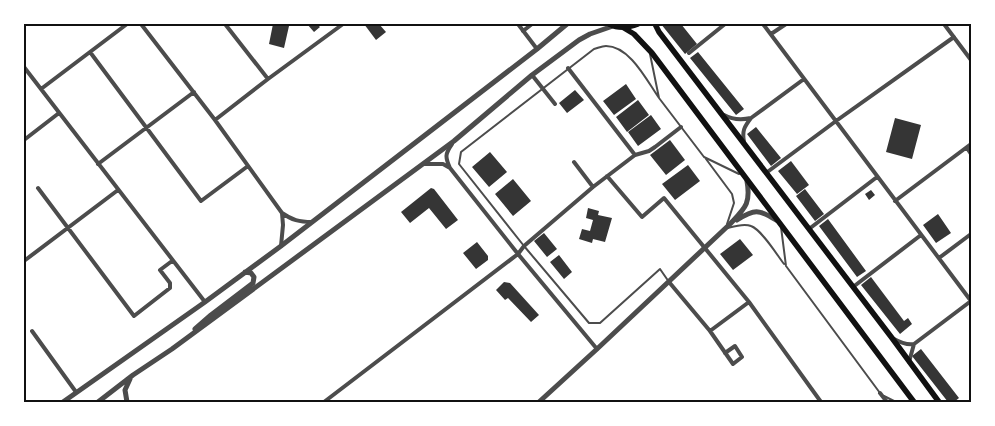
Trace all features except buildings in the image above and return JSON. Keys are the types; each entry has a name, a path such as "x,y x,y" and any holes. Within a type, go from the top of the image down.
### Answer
{"main road":[{"path":"624,28 638,24"},
{"path":"655,24 939,402"},
{"path":"611,25 624,28 634,34 649,50 914,402"}],"street":[{"path":"41,89 127,24"},
{"path":"141,24 215,120 282,213 292,220 312,222"},
{"path":"225,24 268,79"},
{"path":"215,120 344,24"},
{"path":"518,24 537,49"},
{"path":"523,31 532,24"},
{"path":"63,402 205,302 312,222 537,49 566,24"},
{"path":"689,53 725,24"},
{"path":"763,24 971,301 914,344 902,343 892,338"},
{"path":"771,34 786,24"},
{"path":"944,24 971,60"},
{"path":"98,402 454,141 532,75 579,40 611,25"},
{"path":"766,173 954,37"},
{"path":"90,52 201,201 248,166"},
{"path":"24,67 205,302"},
{"path":"568,68 636,155"},
{"path":"532,75 555,104"},
{"path":"744,143 745,125 751,118 804,79"},
{"path":"98,164 194,92"},
{"path":"24,140 60,113"},
{"path":"721,113 735,119 751,118"},
{"path":"324,402 518,254 524,246 607,176 636,155 649,151 681,127"},
{"path":"454,141 447,151 446,158 450,168 597,349"},
{"path":"895,201 971,144"},
{"path":"967,148 971,154"},
{"path":"574,162 593,187"},
{"path":"423,164 443,164 450,168"},
{"path":"607,176 642,217 664,198 749,302 821,402"},
{"path":"809,229 877,177"},
{"path":"539,402 669,282 742,211 748,203 749,193 745,178"},
{"path":"38,188 134,316 170,288 170,283 160,270 172,260"},
{"path":"24,261 118,190"},
{"path":"728,226 743,216 756,211 766,213 779,222"},
{"path":"280,246 283,224 282,213"},
{"path":"939,258 971,234"},
{"path":"853,287 921,235"},
{"path":"172,349 211,315 253,283 254,277 251,273 244,272"},
{"path":"669,282 710,332 725,353 733,364 742,357 735,346 725,353"},
{"path":"710,332 749,302"},
{"path":"32,331 76,392"},
{"path":"909,362 914,344"},
{"path":"127,402 125,390 133,376"},
{"path":"880,393 887,402"}],"lane":[{"path":"669,282 660,269 600,323 589,323 524,246 460,164 461,152 568,68 594,49 604,45 615,47 626,54 637,66 732,194 734,203 728,226 750,225 758,230 880,393 896,402"},
{"path":"649,50 659,98"},
{"path":"704,157 745,178"},
{"path":"779,222 786,266"}]}
